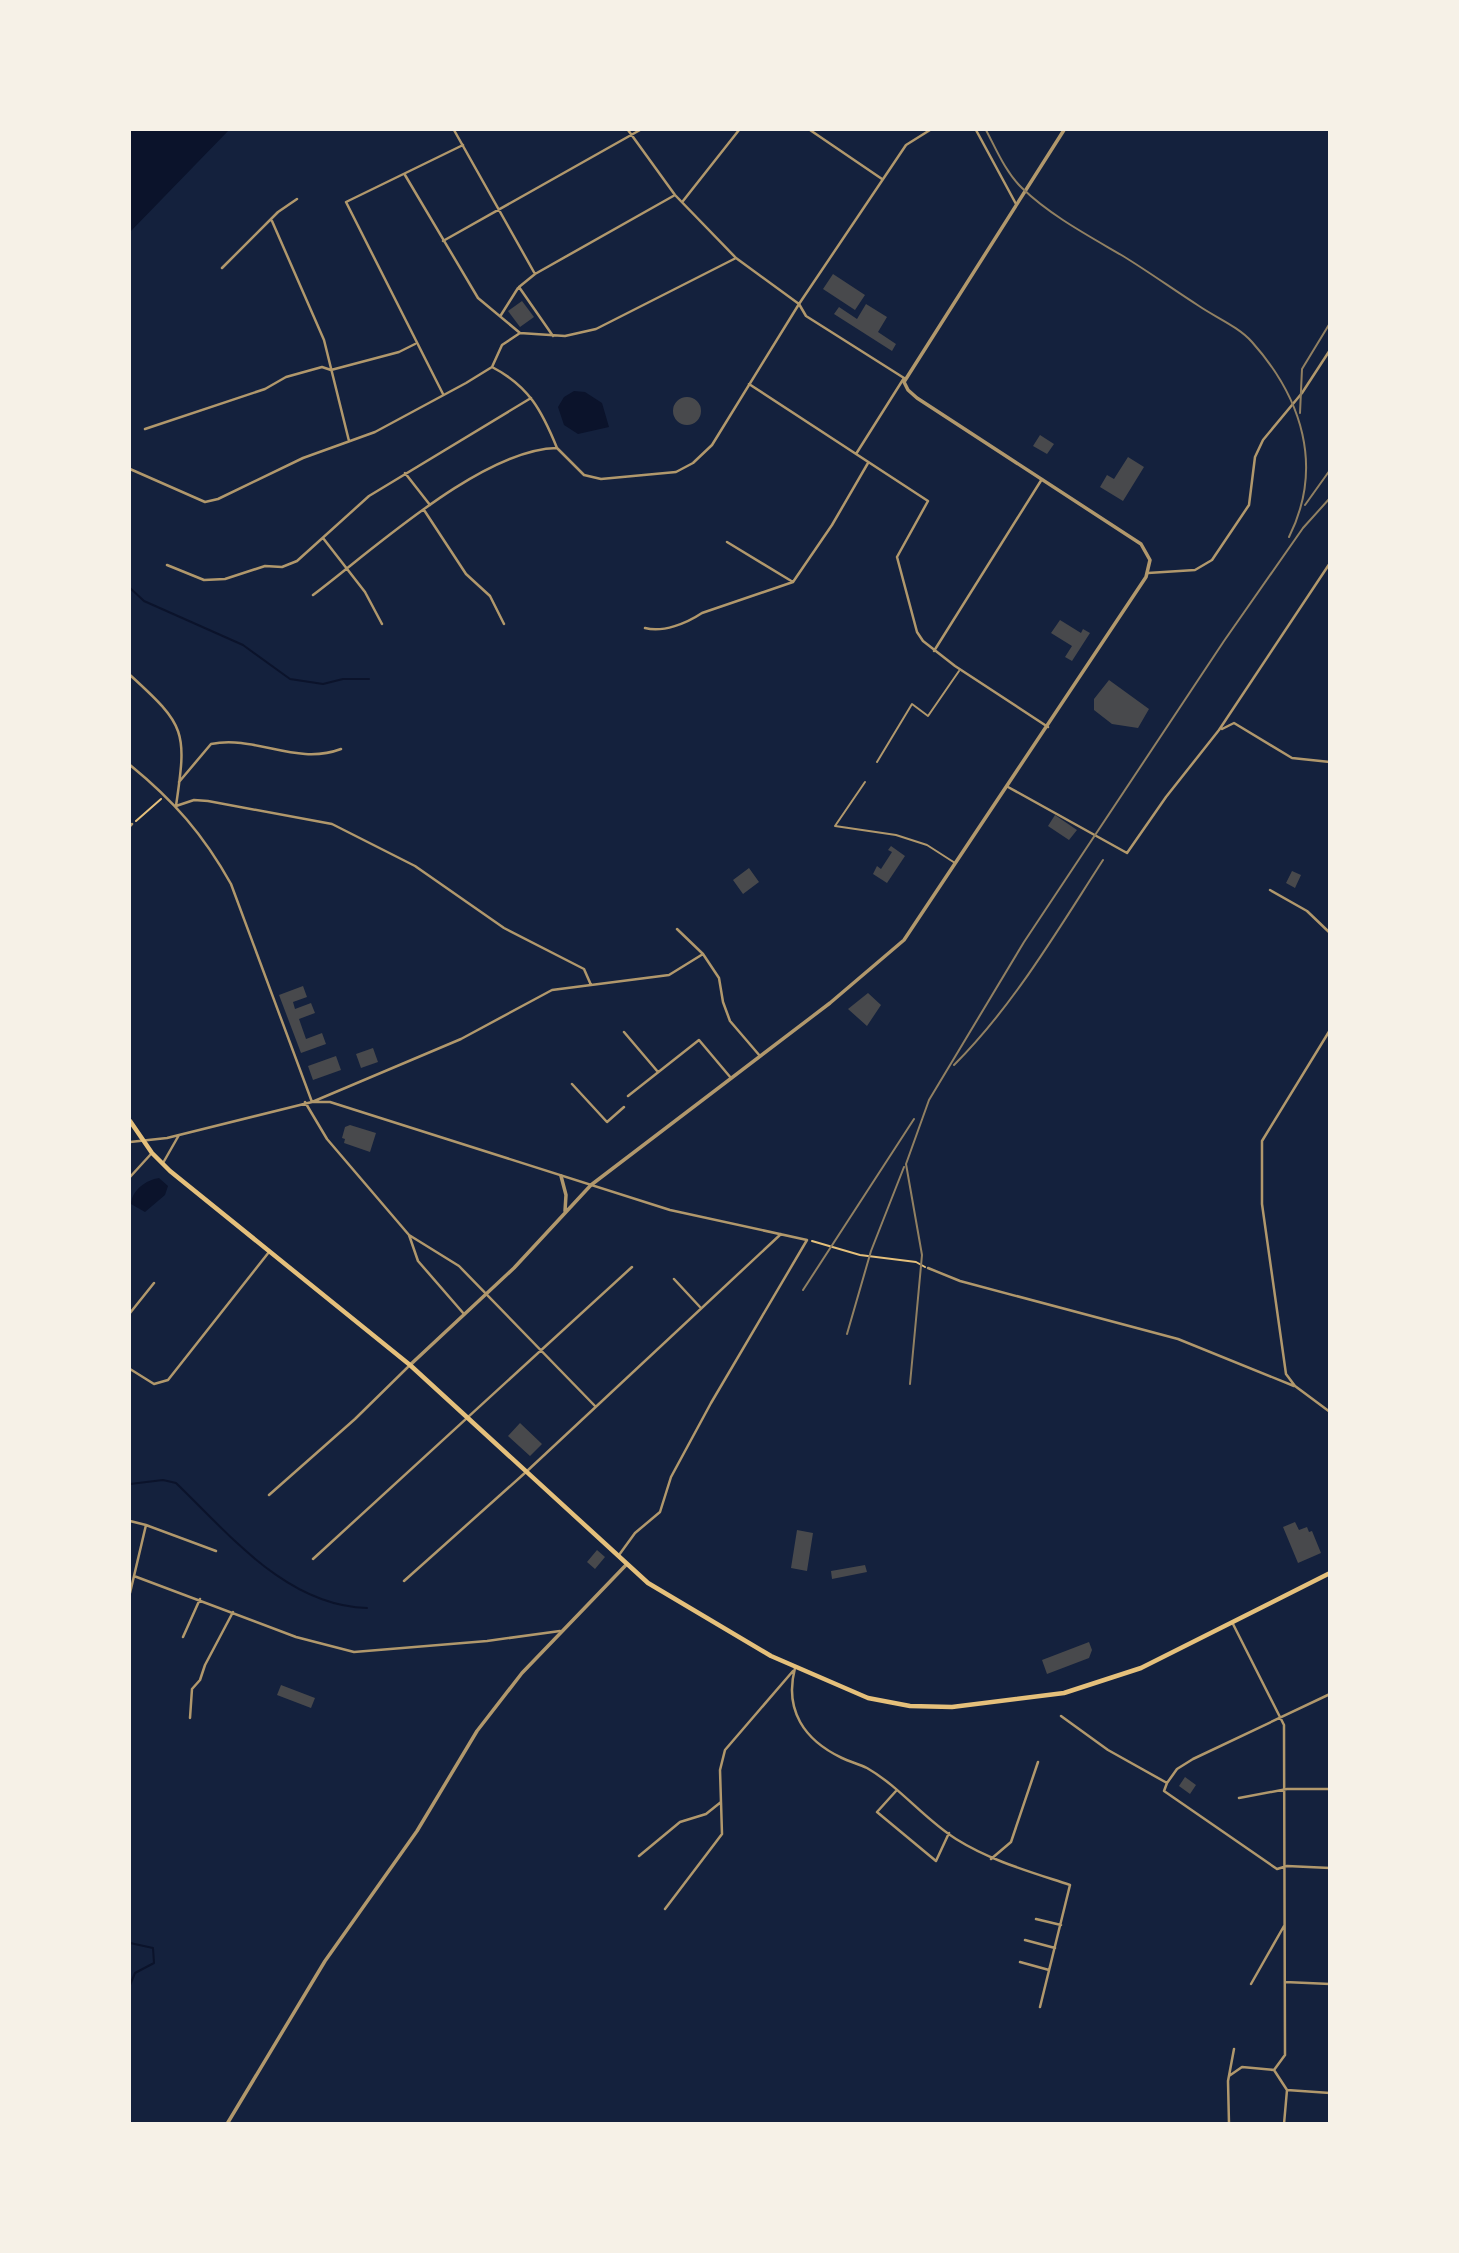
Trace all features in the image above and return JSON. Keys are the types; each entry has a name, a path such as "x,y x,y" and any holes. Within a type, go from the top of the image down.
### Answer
{"main road":[{"path":"130,1121 144,1143 163,1163 410,1365 648,1583 795,1668 850,1692 892,1703 952,1707 1064,1693 1141,1668 1329,1573"}],"street":[{"path":"454,130 535,274"},
{"path":"269,1495 355,1419 487,1294 591,1185 760,1056 890,954 904,940 1148,573 1150,560 1141,544 917,398 908,390 904,378 806,316 799,304 736,258 675,195 628,130"},
{"path":"443,241 640,130"},
{"path":"683,201 739,130"},
{"path":"810,130 882,179"},
{"path":"492,367 540,408 557,448 584,475 601,479 676,472 694,463 712,445 799,304 906,145 930,130"},
{"path":"976,130 1016,204"},
{"path":"856,454 1064,130"},
{"path":"443,394 415,344 345,202 463,145"},
{"path":"405,175 478,298 520,333 552,336 596,329 736,258"},
{"path":"501,316 519,287 535,274 675,195"},
{"path":"222,268 272,221 278,212 297,199"},
{"path":"272,221 319,329 349,441"},
{"path":"519,287 552,336"},
{"path":"130,469 205,502 246,488 303,458 374,432 492,367 502,345 520,333"},
{"path":"145,429 265,389 286,377 322,367 331,370 378,358 415,344"},
{"path":"1148,573 1195,570 1212,560 1249,505 1255,457 1263,440 1302,393 1329,351"},
{"path":"750,384 928,501 897,560 917,632 934,651 960,670 1048,727"},
{"path":"167,565 204,580 225,579 265,566 282,567 297,561 369,496 531,398"},
{"path":"313,594 384,537 480,474 539,448 557,448"},
{"path":"645,628 655,631 691,621 702,614 793,582 832,525 868,463"},
{"path":"405,473 430,505"},
{"path":"934,651 1042,479"},
{"path":"424,510 466,574 490,596 504,624"},
{"path":"323,538 348,568 382,624"},
{"path":"727,542 793,582"},
{"path":"1008,787 1127,853 1166,797 1219,730 1329,563"},
{"path":"130,675 175,720 183,747 176,806"},
{"path":"1219,730 1234,723 1292,758 1329,762"},
{"path":"180,782 205,748 220,742 245,741 266,749 304,755 318,755 341,749"},
{"path":"130,765 194,824 231,884 312,1102"},
{"path":"176,806 194,800 208,801 332,824 415,866 504,928 584,969 591,987"},
{"path":"1270,891 1307,911 1329,933"},
{"path":"677,929 703,954 719,978 730,1021 760,1056"},
{"path":"312,1102 461,1039 552,990 669,975 703,954"},
{"path":"1295,1386 1286,1374 1275,1307 1262,1204 1262,1141 1329,1030"},
{"path":"624,1032 658,1072"},
{"path":"628,1096 699,1040 731,1078"},
{"path":"572,1084 607,1122 624,1107"},
{"path":"305,1102 327,1139 409,1234 459,1266 595,1406"},
{"path":"130,1142 144,1143 305,1102 330,1102 670,1210 807,1240 671,1477 660,1511 635,1533 617,1557"},
{"path":"163,1163 179,1135"},
{"path":"130,1177 152,1153"},
{"path":"561,1175 566,1195 565,1212"},
{"path":"409,1234 418,1261 464,1314"},
{"path":"404,1581 526,1472 781,1234"},
{"path":"130,1369 154,1384 168,1380 269,1251"},
{"path":"313,1559 632,1267"},
{"path":"928,1268 960,1281 1178,1339 1295,1386 1329,1412"},
{"path":"674,1279 701,1307"},
{"path":"130,1312 154,1283"},
{"path":"130,1521 216,1551"},
{"path":"130,1593 146,1525"},
{"path":"228,2123 325,1961 417,1831 478,1731 522,1673 626,1565"},
{"path":"134,1576 296,1637 354,1652 486,1642 564,1630"},
{"path":"183,1637 200,1599"},
{"path":"190,1718 192,1689 200,1680 233,1612"},
{"path":"1232,1622 1284,1725 1287,1789 1285,2055 1274,2070"},
{"path":"795,1668 791,1684 792,1704 809,1736 843,1759 867,1768 949,1833 991,1859 1070,1885 1040,2007"},
{"path":"665,1909 722,1834 720,1770 725,1750 795,1668"},
{"path":"1329,1694 1193,1759 1177,1769 1164,1791 1277,1869 1287,1866 1329,1868"},
{"path":"1060,1716 1108,1750 1167,1783"},
{"path":"991,1859 1011,1842 1038,1762"},
{"path":"1239,1798 1287,1789 1329,1789"},
{"path":"896,1791 877,1812 936,1861 949,1833"},
{"path":"639,1856 680,1822 706,1814 720,1802"},
{"path":"1036,1919 1061,1925"},
{"path":"1251,1984 1285,1925"},
{"path":"1025,1940 1055,1948"},
{"path":"1020,1962 1049,1970"},
{"path":"1285,1982 1329,1984"},
{"path":"1228,2123 1229,2076 1234,2049"},
{"path":"1229,2076 1242,2067 1274,2070"},
{"path":"1274,2070 1287,2090 1284,2123"},
{"path":"1287,2090 1329,2093"}],"lane":[{"path":"877,762 912,704 928,716 960,670"},
{"path":"865,782 835,826 916,841 956,864"}],"path":[{"path":"131,825 164,796"},
{"path":"807,1240 860,1255 916,1262 928,1268"}],"water":[{"path":"130,130 229,130 130,232"},
{"path":"574,391 585,392 602,403 609,427 578,434 564,425 558,407 564,397"},
{"path":"159,1178 168,1186 165,1195 145,1212 131,1204 140,1186"}],"building":[{"path":"833,274 865,295 855,310 823,289"},
{"path":"522,301 534,317 520,327 508,311"},
{"path":"866,304 887,317 878,332 896,344 892,351 834,314 839,307 857,319"},
{"path":"687,397 697,401 701,411 697,421 687,425 677,421 673,411 677,401"},
{"path":"1040,435 1054,444 1047,454 1033,446"},
{"path":"1128,457 1144,467 1123,501 1100,487 1107,475 1114,479"},
{"path":"1060,620 1081,633 1083,629 1090,633 1072,661 1065,657 1072,646 1051,633"},
{"path":"1109,680 1149,709 1138,728 1112,724 1094,710 1094,699"},
{"path":"1055,815 1077,830 1069,840 1048,826"},
{"path":"891,846 905,856 887,883 873,874 877,866 881,869 892,852 888,850"},
{"path":"749,868 759,882 743,894 733,880"},
{"path":"1292,871 1301,875 1295,888 1286,883"},
{"path":"303,986 307,997 293,1002 295,1009 311,1003 315,1013 299,1019 306,1039 322,1033 326,1044 301,1053 279,995"},
{"path":"868,993 881,1005 867,1026 848,1009"},
{"path":"373,1048 378,1062 361,1068 356,1054"},
{"path":"336,1056 341,1070 313,1080 308,1066"},
{"path":"350,1125 376,1133 370,1152 344,1143 345,1139 342,1138 345,1127"},
{"path":"520,1423 542,1444 530,1456 508,1436"},
{"path":"1295,1522 1299,1530 1307,1527 1309,1532 1312,1531 1321,1553 1298,1563 1283,1527"},
{"path":"797,1530 813,1533 807,1571 791,1568"},
{"path":"597,1550 605,1557 595,1569 587,1562"},
{"path":"865,1565 867,1572 832,1579 831,1571"},
{"path":"1089,1642 1092,1650 1089,1658 1047,1674 1042,1660"},
{"path":"281,1685 315,1698 311,1708 277,1695"},
{"path":"1185,1777 1196,1785 1190,1794 1179,1786"}],"waterway":[{"path":"130,588 144,601 243,645 290,679 323,684 343,679 369,679"},
{"path":"130,1484 163,1480 176,1483 239,1545 286,1581 311,1595 338,1604 367,1608"},
{"path":"130,1943 153,1948 154,1963 135,1973 130,1985"}],"railway":[{"path":"986,130 1011,175 1045,208 1240,332 1252,342 1269,364 1284,386 1295,410 1306,459 1300,511 1289,537"},
{"path":"1300,413 1302,369 1330,323"},
{"path":"1305,505 1330,470"},
{"path":"910,1384 922,1255 906,1164 929,1100 1024,942 1224,641 1303,528 1330,498"},
{"path":"954,1065 976,1042 1015,992 1103,860"},
{"path":"803,1290 914,1119"},
{"path":"847,1334 871,1251 904,1167"}]}
